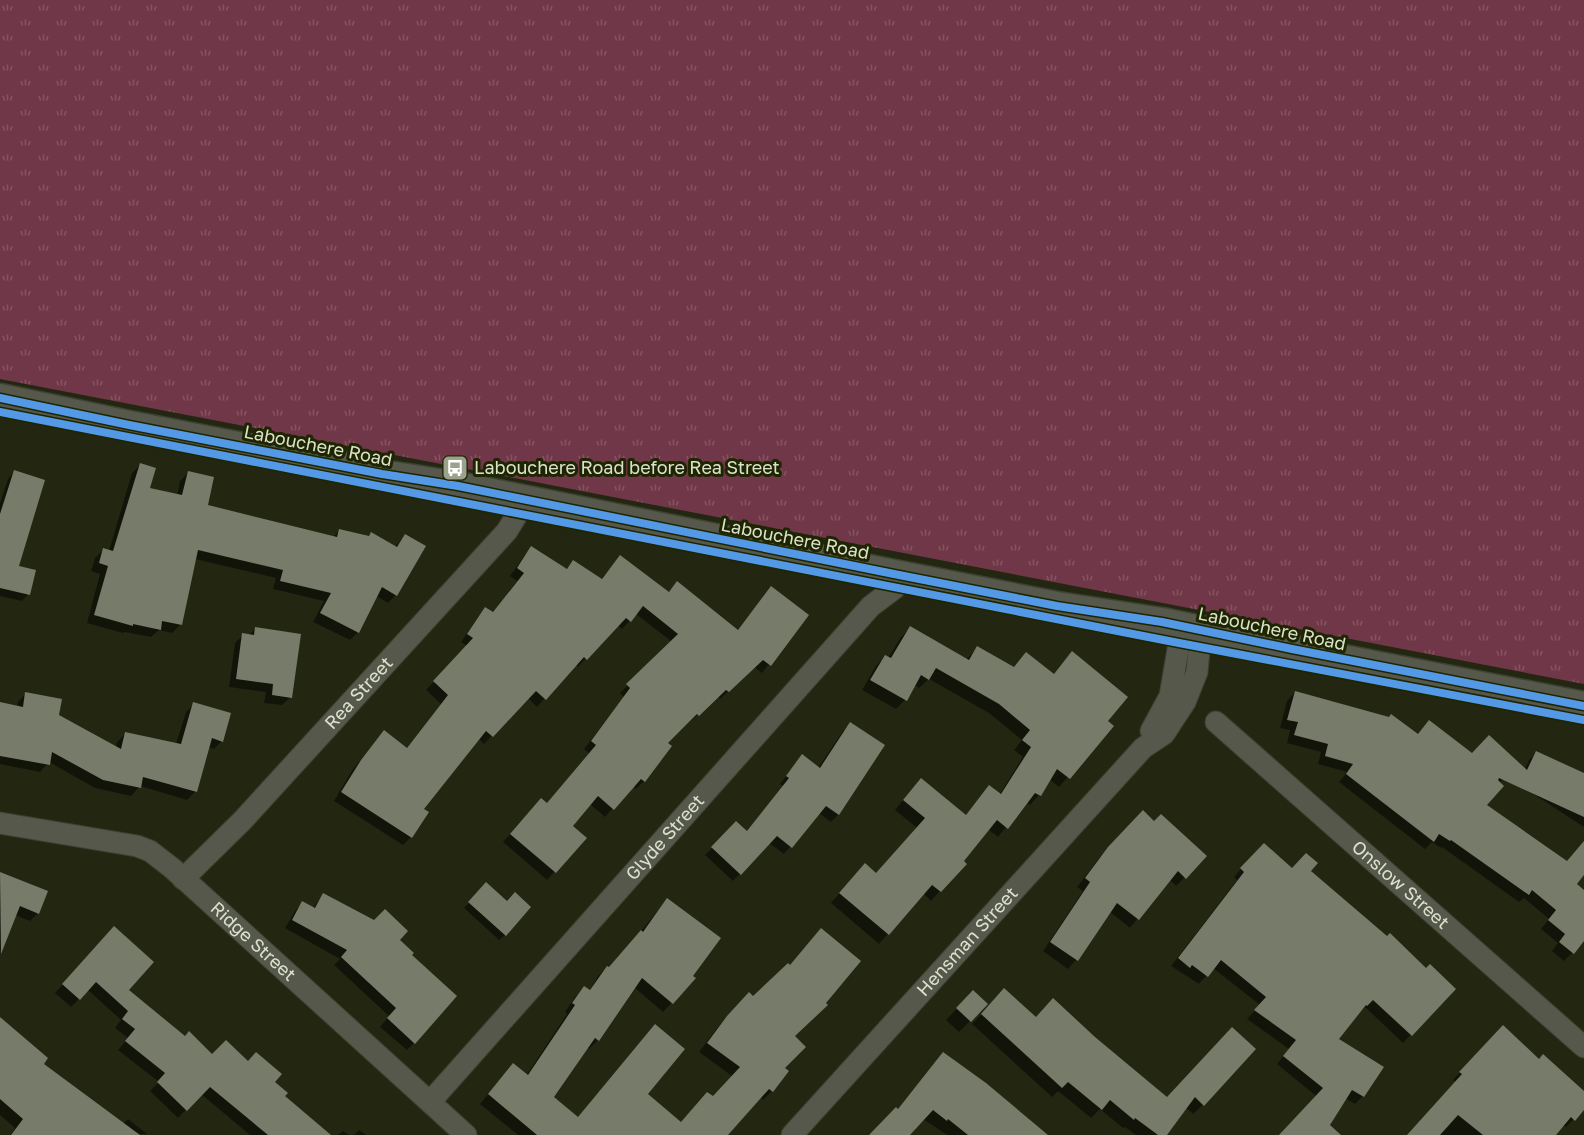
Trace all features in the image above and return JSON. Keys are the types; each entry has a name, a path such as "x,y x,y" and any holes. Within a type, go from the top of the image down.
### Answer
{"main road":[{"name":"Labouchere Road","path":"0,398 522,507 897,581 1584,706"},
{"name":"Labouchere Road","path":"0,412 522,507"},
{"name":"Labouchere Road","path":"1190,636 1584,720"}],"street":[{"name":"Rea Street","path":"183,879 242,822 507,531 522,507"},
{"name":"Glyde Street","path":"430,1101 871,606 897,581"},
{"name":"Hensman Street","path":"792,1135 1143,748 1164,734 1185,702 1197,672 1190,636"},
{"name":"Onslow Street","path":"1216,722 1584,1047"},
{"name":"Ridge Street","path":"0,823 137,846 155,855 466,1135"}],"green space":[{"path":"0,0 1584,0 1584,684 0,379"}],"building":[{"path":"140,463 156,468 150,488 182,495 188,471 214,477 208,505 337,537 339,529 369,536 371,532 397,547 405,534 426,546 397,596 382,587 359,633 320,613 331,593 280,581 283,570 198,550 182,625 162,621 161,630 133,624 133,626 94,615 108,566 99,563 103,548 113,551"},
{"path":"14,470 45,480 19,566 36,570 30,595 0,588 0,514"},
{"path":"531,546 567,569 573,560 602,579 620,555 669,592 677,581 738,630 771,586 809,615 771,666 763,660 729,692 726,690 699,716 697,714 668,743 672,746 645,782 641,779 614,810 598,796 573,826 587,838 556,873 510,834 541,798 547,803 596,745 591,741 630,688 626,684 678,634 643,606 631,622 626,618 587,660 584,657 546,700 536,691 493,737 486,731 424,809 429,812 412,838 341,792 361,760 384,730 407,748 448,695 433,681 473,638 467,634 485,607 493,612 524,573 517,568"},
{"path":"910,626 969,660 977,646 1014,667 1026,652 1054,674 1072,651 1128,697 1108,721 1114,726 1070,779 1057,769 1041,796 1035,793 1008,829 997,820 964,861 967,864 941,892 932,885 889,935 839,893 865,863 876,873 925,818 903,800 921,778 966,815 989,785 1001,794 1031,747 1022,740 1030,730 999,704 936,668 929,680 921,675 907,701 870,680 885,655 891,658"},
{"path":"255,627 301,634 292,698 272,695 273,684 236,679 242,633 254,635"},
{"path":"1295,691 1389,717 1391,714 1418,734 1429,720 1472,753 1489,735 1527,770 1536,751 1584,773 1584,817 1499,778 1498,780 1504,786 1487,805 1567,861 1584,841 1584,875 1577,884 1584,890 1584,941 1574,954 1559,942 1565,934 1548,920 1556,910 1532,890 1529,895 1439,834 1434,842 1346,774 1353,764 1325,756 1328,744 1294,735 1298,722 1287,720"},
{"path":"25,692 62,699 59,715 121,749 125,732 181,744 193,702 231,713 223,742 212,738 197,792 143,777 141,788 103,780 52,752 50,765 0,756 0,702 23,707"},
{"path":"850,722 885,745 839,815 826,806 792,848 777,836 741,875 711,847 736,821 747,831 789,778 786,776 802,754 820,768"},
{"path":"1143,810 1154,821 1161,814 1207,856 1186,879 1178,871 1139,920 1117,903 1078,961 1050,942 1090,882 1085,878 1108,847"},
{"path":"1264,843 1292,868 1306,853 1318,863 1311,871 1387,936 1390,933 1426,968 1430,964 1456,989 1412,1036 1373,1000 1366,1005 1339,1039 1384,1067 1364,1097 1352,1090 1330,1125 1341,1135 1279,1135 1323,1088 1283,1056 1296,1040 1254,1010 1266,997 1221,960 1208,977 1192,965 1190,968 1178,958 1244,872 1240,868"},
{"path":"0,872 48,891 39,914 20,906 1,954"},
{"path":"486,882 507,901 515,892 531,907 506,936 468,902"},
{"path":"323,893 374,920 385,909 408,931 400,940 414,953 412,955 457,996 415,1044 387,1018 396,1008 341,957 347,950 292,920 302,901 315,908"},
{"path":"667,898 721,938 693,976 696,978 673,1004 642,978 599,1041 595,1038 554,1097 578,1117 655,1024 685,1049 648,1094 681,1122 707,1092 713,1096 740,1067 707,1043 749,992 753,996 788,963 790,965 821,928 861,961 826,1003 828,1005 795,1036 806,1047 785,1068 789,1071 773,1092 769,1089 728,1135 537,1135 488,1094 513,1063 528,1075 575,1005 572,1003 584,986 590,990 607,966 609,967 641,930 643,932"},
{"path":"114,926 154,962 129,990 185,1036 189,1031 212,1054 226,1040 248,1061 256,1052 282,1074 275,1082 288,1093 285,1096 331,1135 268,1135 210,1087 187,1111 157,1082 165,1073 125,1041 135,1029 122,1019 128,1011 96,982 80,1000 62,984"},
{"path":"1004,988 1036,1017 1053,998 1095,1037 1167,1097 1232,1027 1256,1049 1204,1106 1195,1097 1167,1135 1158,1135 1135,1118 1134,1120 1110,1100 1102,1110 1068,1082 1062,1088 981,1014"},
{"path":"973,990 988,1004 971,1022 956,1008"},
{"path":"0,1017 48,1058 44,1064 140,1135 11,1135 23,1119 0,1099"},
{"path":"1503,1025 1539,1059 1543,1054 1584,1091 1584,1110 1575,1121 1571,1117 1556,1135 1483,1135 1458,1115 1440,1135 1407,1135 1462,1074 1459,1072"},
{"path":"943,1052 986,1083 1048,1135 968,1135 933,1110 910,1135 869,1135 896,1107 898,1109"}],"cycle path":[{"path":"0,398 382,474 458,486 1057,606 1162,622 1584,706"},
{"path":"0,412 1584,720"}],"place":[{"name":"Labouchere Road before Rea Street","path":"455,468"}]}
